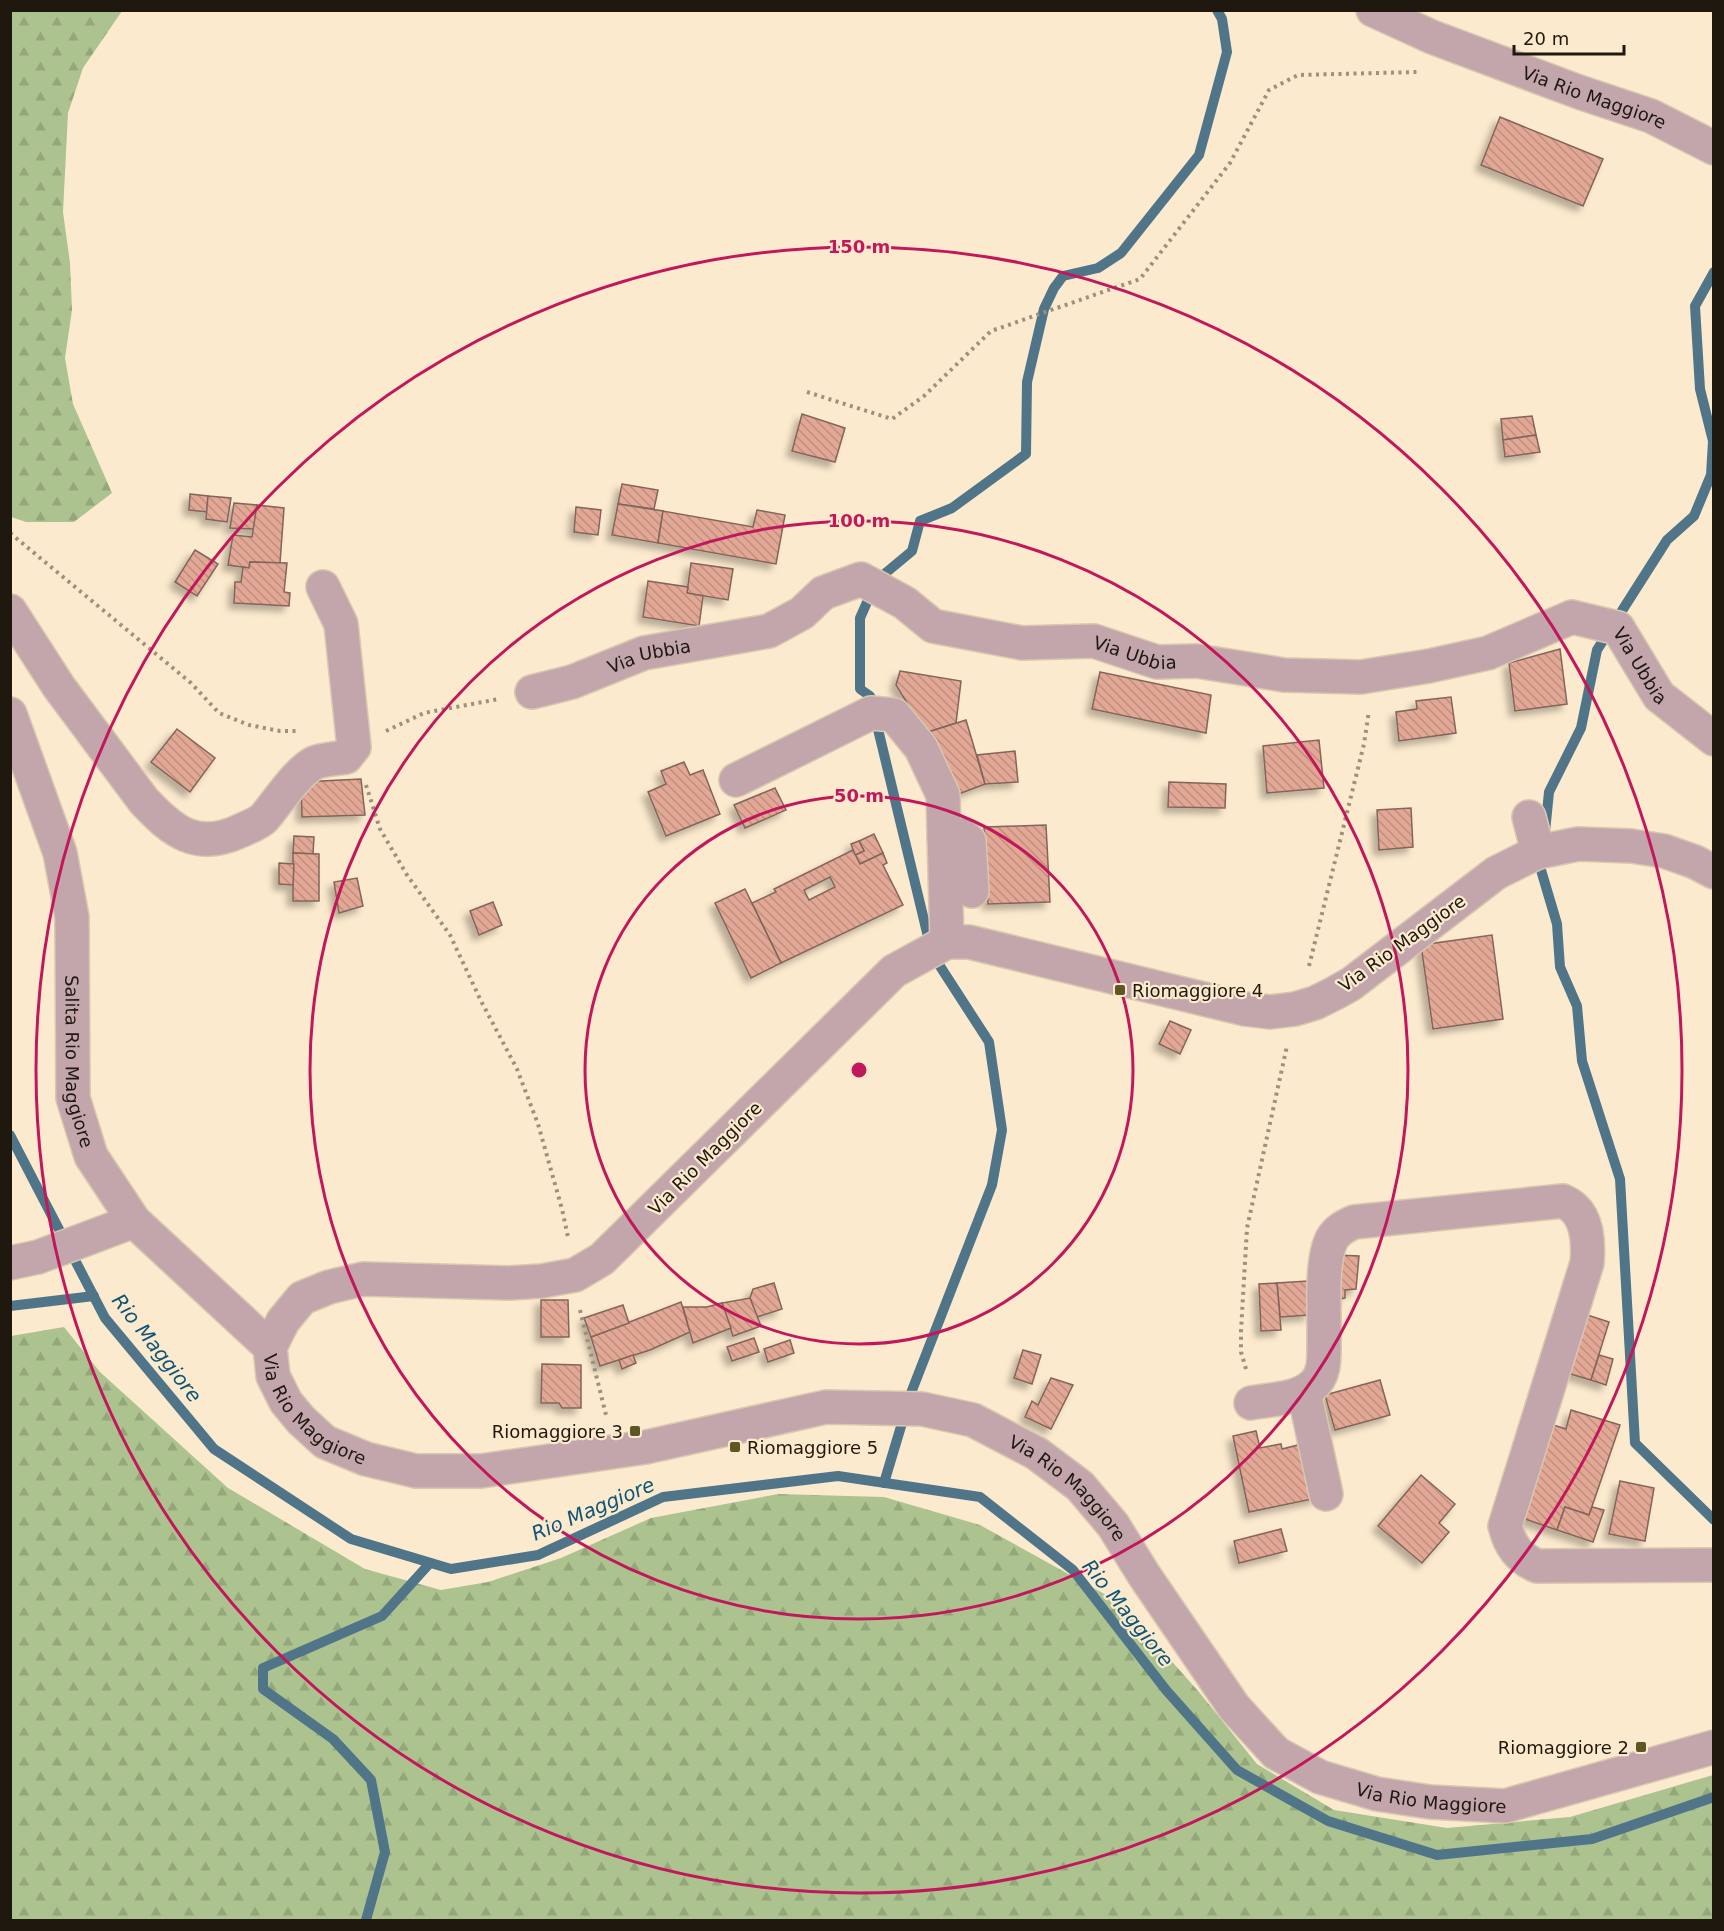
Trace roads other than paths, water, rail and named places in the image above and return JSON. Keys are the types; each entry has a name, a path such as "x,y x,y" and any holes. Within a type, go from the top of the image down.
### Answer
{"street":[{"name":"Via Rio Maggiore","path":"1373,10 1432,37 1579,92 1651,116 1713,148"},
{"name":"Via Ubbia","path":"532,692 572,682 644,653 769,631 802,613 823,593 861,579 905,603 933,626 1022,643 1094,642 1157,662 1197,662 1284,675 1361,677 1430,666 1488,653 1572,617 1618,628 1659,696 1713,739"},
{"path":"10,611 59,687 144,801 160,818 181,833 195,839 209,840 226,837 261,821 304,771 315,763 346,757 354,747 341,624 323,587"},
{"name":"Salita Rio Maggiore","path":"10,714 60,853 72,917 72,1098 91,1156 123,1226 270,1347"},
{"path":"736,780 871,714 894,715 921,748 943,795 946,942"},
{"path":"1529,817 1538,852"},
{"path":"944,837 962,836 969,841 972,891"},
{"name":"Via Rio Maggiore","path":"1713,872 1695,862 1664,851 1632,846 1578,844 1538,852 1496,873 1351,984 1314,1003 1296,1009 1270,1012 1245,1009 969,942 946,942 894,971 602,1259 575,1275 542,1281 508,1283 363,1279 329,1287 302,1298 283,1321 270,1347 273,1376 286,1402 301,1420 325,1442 366,1459 416,1471 481,1471 646,1447 826,1407 922,1409 973,1420 1035,1453 1080,1486 1113,1525 1144,1575 1234,1707 1276,1753 1320,1777 1377,1794 1430,1802 1505,1806 1713,1748"},
{"path":"1255,1402 1304,1392 1321,1376 1325,1272 1333,1238 1343,1226 1354,1222 1563,1201 1573,1205 1580,1215 1589,1244 1587,1263 1505,1526 1508,1538 1514,1550 1524,1560 1537,1566 1713,1565"},
{"path":"24,1260 123,1226"},
{"path":"1304,1392 1326,1494"}],"waterway":[{"path":"930,945 870,696 860,689 860,618 872,591 882,576 912,551 920,521 952,508 1026,454 1027,382 1044,309 1054,288 1063,276 1098,268 1121,253 1199,155 1227,52 1222,19 1217,10"},
{"path":"1545,832 1549,792 1581,728 1597,650 1667,540 1694,516 1711,475 1713,441 1700,389 1695,306 1714,272"},
{"path":"1541,870 1557,924 1560,967 1577,1006 1582,1061 1620,1179 1635,1443 1714,1520"},
{"path":"884,1483 911,1393 992,1185 1002,1130 989,1042 936,960"},
{"name":"Rio Maggiore","path":"10,1135 105,1318 214,1449 351,1539 451,1569 538,1555 663,1497 838,1476 980,1497 1073,1570 1166,1690 1237,1770 1328,1821 1437,1855 1592,1839 1714,1797"},
{"path":"10,1306 94,1296"},
{"path":"366,1920 385,1852 371,1780 333,1739 263,1689 263,1668 382,1616 430,1563"}],"place":[{"name":"Riomaggiore 4","path":"1120,990"},
{"name":"Riomaggiore 3","path":"635,1431"},
{"name":"Riomaggiore 5","path":"735,1447"},
{"name":"Riomaggiore 2","path":"1641,1747"}]}
